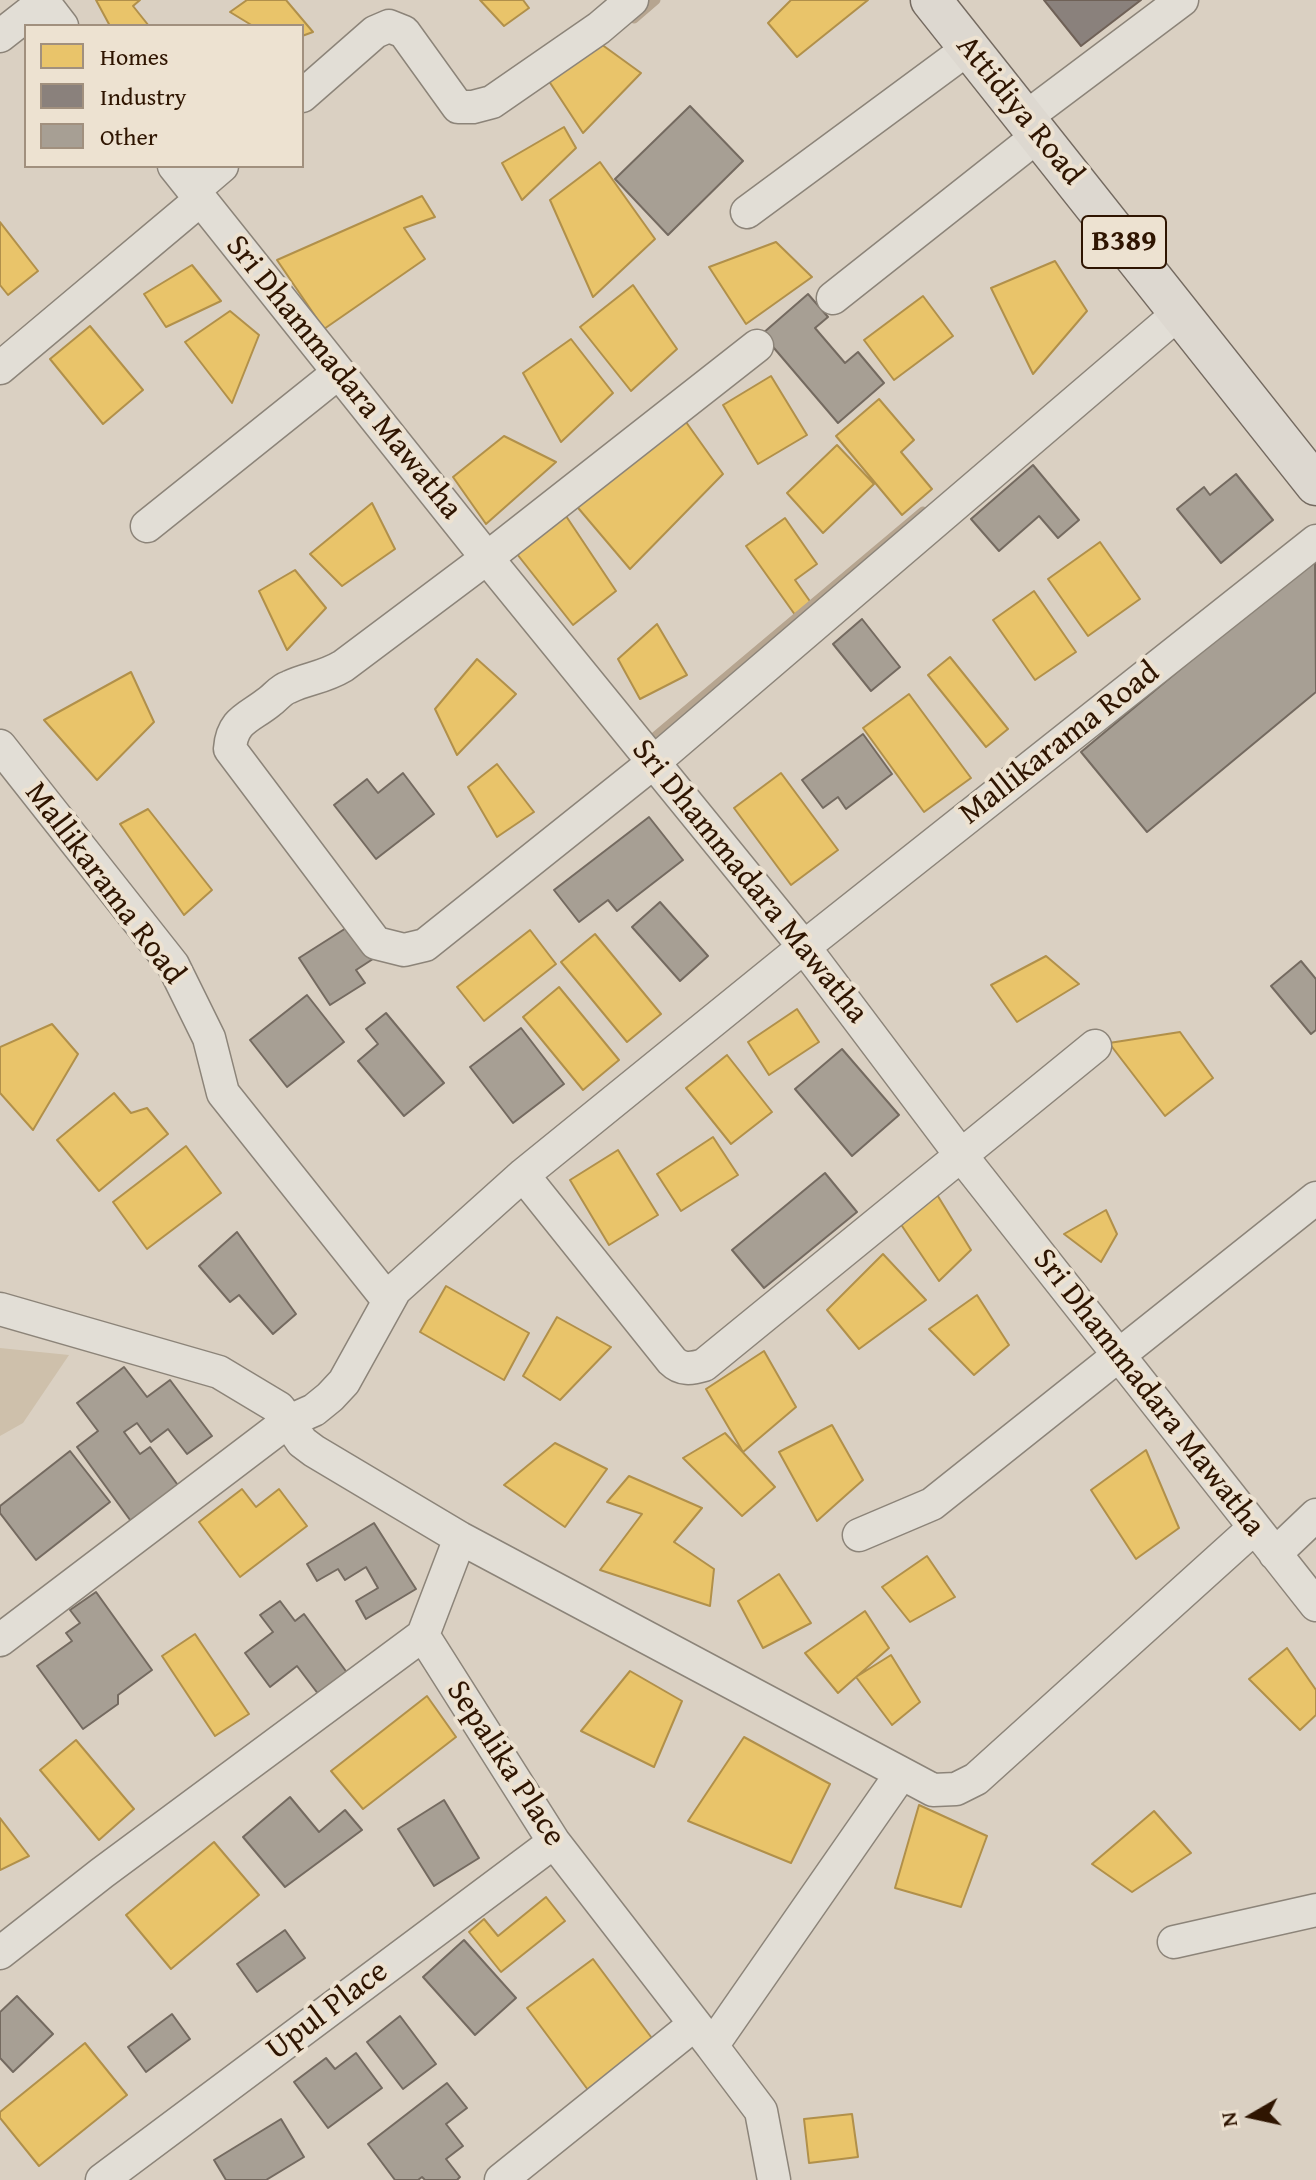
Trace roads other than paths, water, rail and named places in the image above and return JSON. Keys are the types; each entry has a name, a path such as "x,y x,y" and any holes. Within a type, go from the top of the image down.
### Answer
{"main road":[{"name":"Attidiya Road","path":"931,0 1316,485"}],"street":[{"path":"304,94 375,32 389,26 404,32 458,107 482,105 492,102 599,28 632,0"},
{"path":"833,298 1182,0"},
{"path":"0,36 48,7"},
{"path":"747,212 969,48"},
{"path":"0,368 189,185 219,168"},
{"name":"Sri Dhammadara Mawatha","path":"189,185 804,947 960,1154 1316,1605"},
{"path":"757,346 487,558 343,666 327,676 281,690 268,703 246,716 234,730 230,749 376,943 404,950 425,945 654,762 1180,312"},
{"path":"147,526 338,373"},
{"name":"Mallikarama Road","path":"0,1640 287,1422 314,1410 344,1382 388,1300 523,1175 804,947 1316,541"},
{"name":"Mallikarama Road","path":"0,746 173,965 209,1038 223,1093 388,1300"},
{"path":"523,1175 672,1361 678,1367 695,1368 704,1365 1095,1046"},
{"path":"859,1535 932,1504 1316,1198"},
{"path":"0,1309 219,1372 279,1408 302,1442 314,1451 460,1538 933,1790 956,1789 976,1779 1254,1528"},
{"path":"1275,1554 1316,1515"},
{"path":"0,1953 102,1873 423,1635 460,1538"},
{"name":"Sepalika Place","path":"423,1635 554,1842 761,2111 774,2180"},
{"path":"501,2180 703,2035 901,1774"},
{"name":"Upul Place","path":"102,2180 554,1842"},
{"path":"1174,1942 1316,1910"}],"waterway":[{"path":"634,19 656,0"},
{"path":"653,738 923,511"}]}
